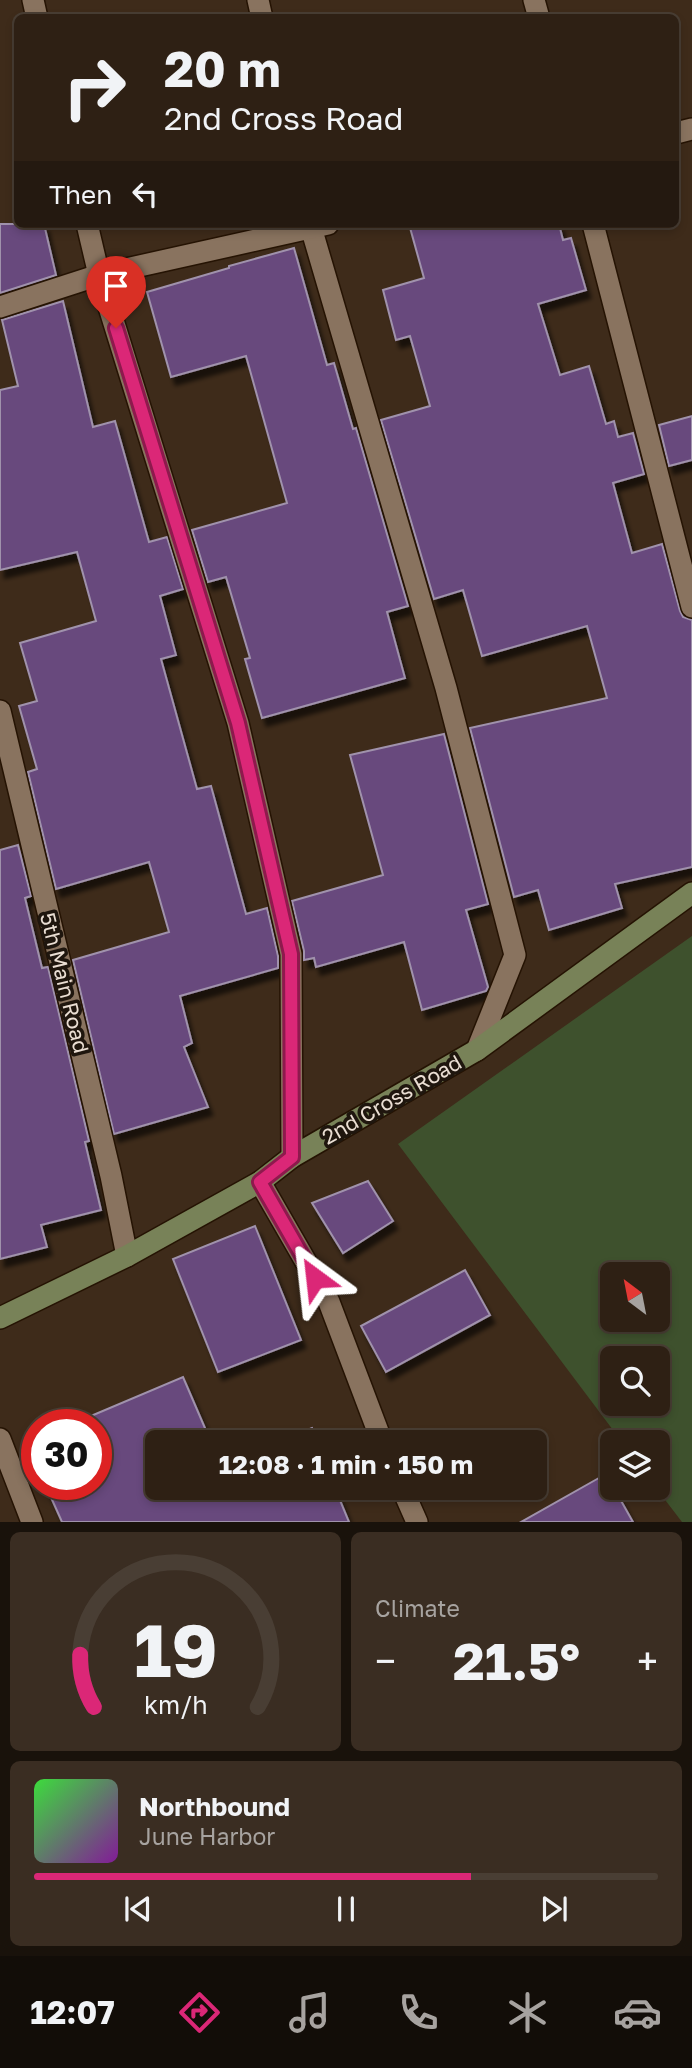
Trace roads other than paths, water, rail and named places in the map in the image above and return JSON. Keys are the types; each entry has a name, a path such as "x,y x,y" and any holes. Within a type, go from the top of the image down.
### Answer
{"street":[{"path":"88,228 99,275 238,723 291,954 292,1157"},
{"path":"0,306 99,275 303,228"},
{"path":"317,228 446,688 515,954 477,1050"},
{"path":"594,228 692,607"},
{"name":"5th Main Road","path":"0,711 111,1176 127,1256"},
{"name":"2nd Cross Road","path":"0,1318 127,1256 260,1182 292,1157 477,1050 692,893"},
{"path":"260,1182 329,1302 377,1430"},
{"path":"0,1439 32,1522"},
{"path":"407,1500 416,1522"}]}
